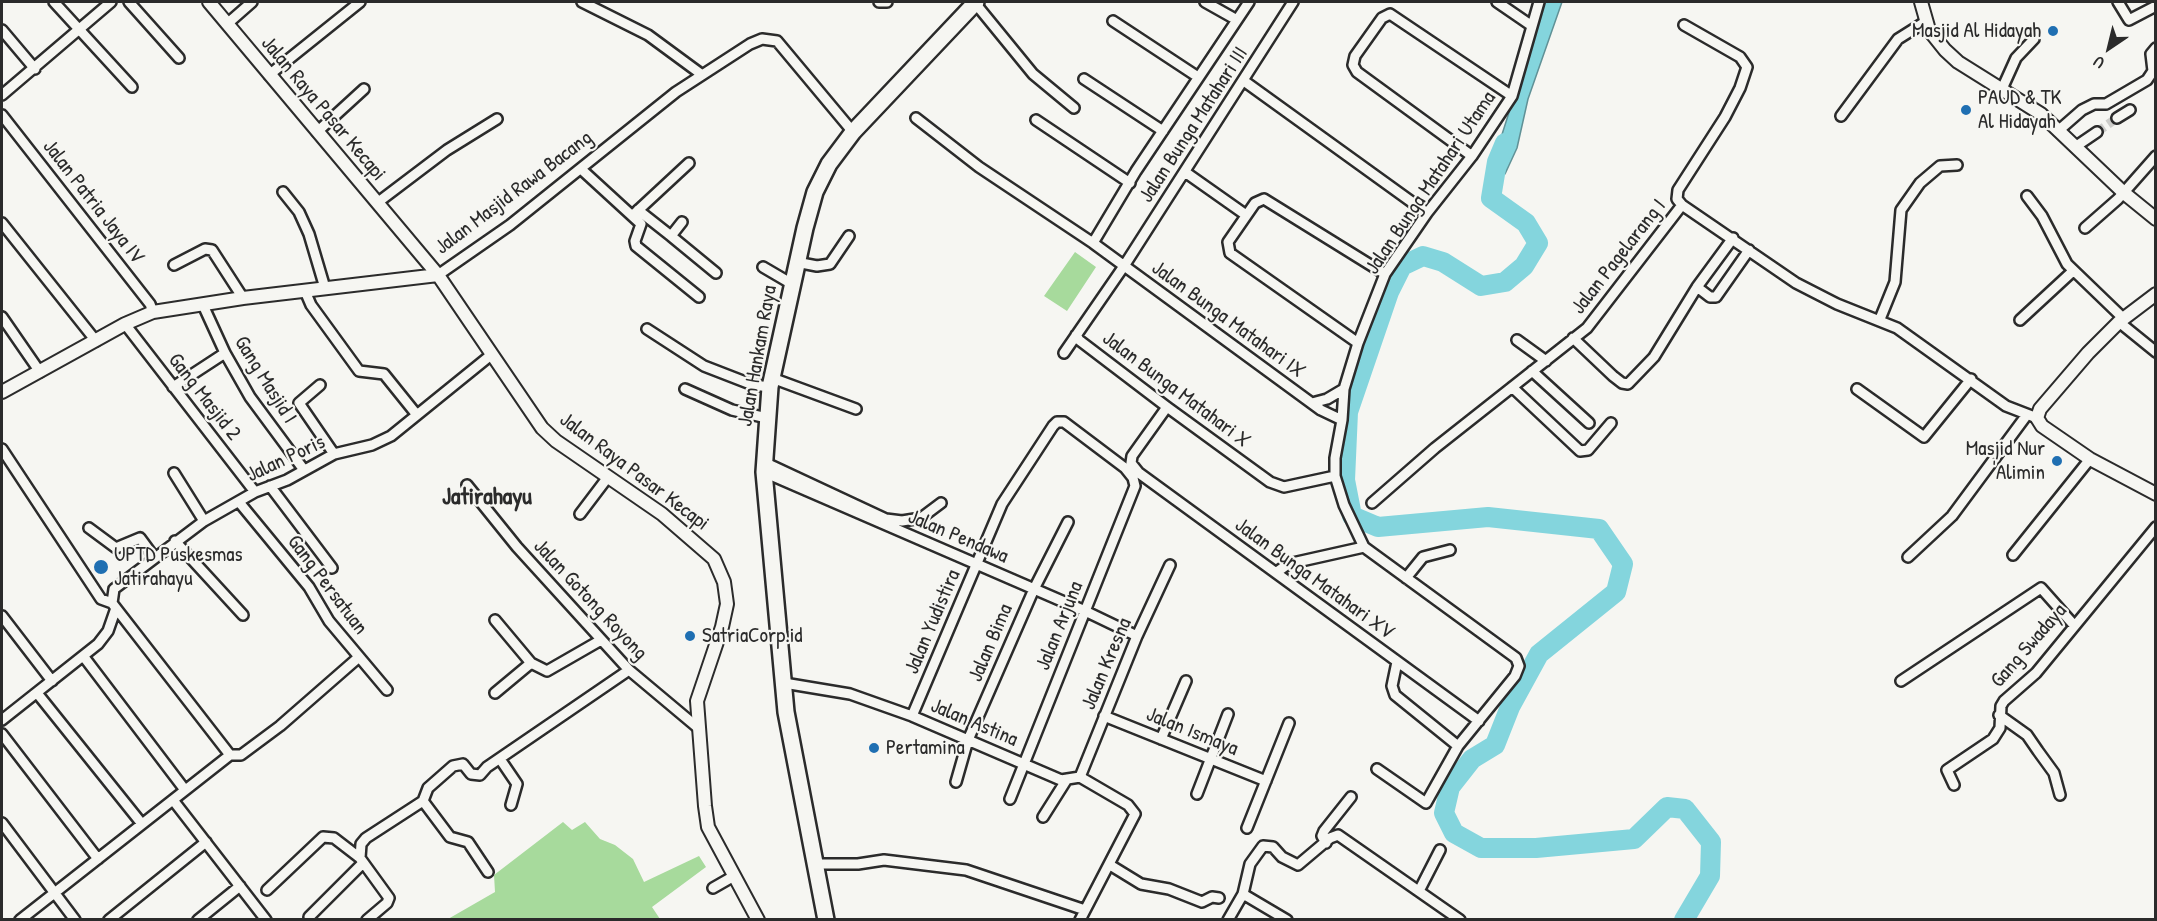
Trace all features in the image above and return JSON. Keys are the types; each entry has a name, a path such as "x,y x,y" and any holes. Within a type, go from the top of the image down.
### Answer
{"main road":[{"name":"Jalan Hankam Raya","path":"826,920 807,810 790,738 784,683 764,467 766,418 771,382 796,262 818,186 829,164 853,132 975,2"}],"street":[{"path":"54,2 132,87"},
{"path":"2,95 111,2"},
{"path":"129,2 179,58"},
{"name":"Jalan Raya Pasar Kecapi","path":"209,2 438,275 542,428 694,540 714,559 724,582 727,604 722,627 697,701 697,727 708,827 758,920"},
{"path":"227,24 252,2"},
{"path":"269,75 360,2"},
{"path":"582,2 648,35 701,74"},
{"path":"879,2 886,2"},
{"path":"975,2 1033,74 1074,108"},
{"path":"1205,2 1237,20"},
{"path":"1094,243 1163,131 1249,2"},
{"name":"Jalan Bunga Matahari III","path":"1124,266 1293,2"},
{"path":"1497,2 1532,26"},
{"name":"Jalan Bunga Matahari Utama","path":"1479,721 1515,676 1519,666 1516,658 1364,547 1348,514 1335,476 1335,458 1342,420 1344,389 1358,342 1385,274 1427,213 1472,156 1512,96 1539,2"},
{"path":"1921,2 1925,22 1945,50 1958,62 2027,104 2124,193 2156,219"},
{"path":"2118,2 2129,20 2156,6"},
{"path":"1472,156 1357,72 1353,65 1355,56 1382,18 1390,14 1512,96"},
{"path":"1113,21 1198,77"},
{"path":"1841,116 1898,39 1925,22"},
{"path":"1682,205 1677,199 1678,190 1725,117 1747,67 1740,57 1684,25"},
{"path":"2,30 35,69"},
{"name":"Jalan Masjid Rawa Bacang","path":"2,392 125,324 153,312 243,298 438,275 510,225 701,74 762,39 777,41 853,132"},
{"path":"2002,89 2016,58 2034,39"},
{"path":"2058,131 2082,110 2094,104 2106,104 2147,80 2153,71 2151,54 2156,48"},
{"path":"1084,79 1163,131"},
{"path":"1244,81 1427,213"},
{"path":"317,132 364,89"},
{"path":"2117,118 2130,110"},
{"name":"Jalan Patria Jaya IV","path":"2,115 150,304 153,312"},
{"name":"Jalan Bunga Matahari IX","path":"916,118 985,171 1094,243 1312,403 1342,420"},
{"path":"377,203 447,150 497,119"},
{"path":"1036,120 1130,183"},
{"path":"2075,147 2097,132"},
{"path":"2085,228 2124,193 2156,156"},
{"path":"636,213 689,163"},
{"path":"1880,319 1894,282 1901,210 1920,183 1940,166 1957,165"},
{"path":"581,169 636,213 671,236 716,273"},
{"path":"1185,172 1246,215"},
{"path":"283,192 302,219 319,262 325,288"},
{"path":"2026,196 2042,216 2061,255 2073,271 2156,352"},
{"path":"1358,342 1230,253 1228,242 1255,203 1261,199 1268,200 1385,274"},
{"name":"Jalan Pagelarang I","path":"1372,503 1435,448 1598,318 1682,205 1820,296 1880,319 1911,336 2006,406 2031,417"},
{"path":"636,213 641,224 635,241 636,246 699,297"},
{"path":"671,236 682,222"},
{"path":"2,223 96,341"},
{"path":"796,262 817,266 830,264 849,236"},
{"path":"1573,338 1613,376 1622,383 1628,384 1654,357 1697,287 1734,238"},
{"path":"174,265 205,249 212,250 243,298"},
{"path":"1697,287 1710,297 1716,297 1749,250"},
{"name":"Jalan Bunga Matahari X","path":"1124,266 1076,335 1079,340 1277,486 1291,486 1335,476"},
{"path":"763,267 792,284"},
{"path":"2020,320 2073,271"},
{"path":"305,291 311,305 359,370 384,374 417,414"},
{"path":"1908,557 1952,516 2031,417 2121,320 2156,294"},
{"name":"Gang Masjid I","path":"203,305 225,353 250,396 304,470"},
{"path":"2,317 40,372"},
{"name":"Gang Masjid 2","path":"125,324 255,492"},
{"path":"647,329 704,366 753,385 771,382 856,409"},
{"path":"1064,353 1076,335"},
{"path":"1517,340 1546,361"},
{"path":"173,387 225,353"},
{"name":"Jalan Poris","path":"2,719 84,657 108,631 114,605 114,589 154,557 204,521 255,492 334,454 381,442 491,355"},
{"path":"1532,371 1589,423"},
{"path":"1857,388 1924,437 1971,379"},
{"path":"320,385 299,403 334,454"},
{"path":"1512,387 1580,451 1588,450 1611,423"},
{"path":"685,389 732,410 766,418"},
{"name":"Jalan Bunga Matahari IX","path":"1312,403 1328,399 1344,389"},
{"path":"1128,465 1167,407"},
{"path":"2031,417 2090,459 2156,494"},
{"name":"Jalan Bunga Matahari XV","path":"1060,421 1128,465 1479,721"},
{"name":"Jalan Yudistira","path":"912,716 1002,504 1053,426 1060,421"},
{"path":"2,449 102,598 114,605 230,755"},
{"path":"2013,555 2090,459"},
{"name":"Jalan Arjuna","path":"1010,798 1132,497 1133,478 1128,465"},
{"path":"764,467 886,519 902,521 921,518 941,504"},
{"name":"Jalan Pendawa","path":"764,467 977,565 1085,610 1137,636"},
{"path":"174,473 204,521"},
{"path":"580,514 608,477"},
{"name":"Jalan Gotong Royong","path":"467,485 516,547 629,670 697,727"},
{"path":"270,486 332,568"},
{"name":"Gang Persatuan","path":"239,502 309,587 328,621 387,690"},
{"name":"Jalan Bima","path":"956,782 968,740 1034,589 1068,522"},
{"name":"Gang Swadaya","path":"1954,786 1947,771 1993,739 2000,728 1999,715 2004,701 2036,673 2073,624 2156,527"},
{"path":"89,528 116,548 140,538 154,557"},
{"path":"175,542 243,615"},
{"path":"1277,572 1288,564 1364,547"},
{"path":"1406,578 1423,557 1450,550"},
{"name":"Jalan Kresna","path":"1080,777 1137,636 1170,565"},
{"path":"1901,681 2041,588 2073,624"},
{"path":"2,616 52,681"},
{"path":"495,620 531,663 547,671 601,640"},
{"path":"84,657 185,790"},
{"path":"20,920 230,755 241,755 280,726 359,657"},
{"path":"1397,662 1392,686 1395,695 1458,746"},
{"path":"495,693 531,663"},
{"path":"309,917 361,861 361,844 366,838 423,801 428,788 453,766 463,764 471,774 477,776 629,670"},
{"path":"1161,739 1185,681"},
{"name":"Jalan Astina","path":"784,683 850,694 912,716 1061,780 1080,777"},
{"path":"37,693 142,824"},
{"path":"1197,794 1228,714"},
{"path":"1999,715 2026,735 2054,773 2060,795"},
{"name":"Jalan Ismaya","path":"1104,716 1266,781"},
{"path":"1377,769 1426,803 1458,746 1479,721"},
{"path":"1247,828 1289,723"},
{"path":"2,734 98,859"},
{"path":"500,759 517,784 511,805"},
{"path":"1080,777 1128,806 1135,814 1080,920"},
{"path":"1043,817 1067,779"},
{"path":"1326,843 1322,836 1324,831 1351,798"},
{"path":"173,800 266,920"},
{"path":"423,801 450,837 468,842 488,872"},
{"path":"2,823 75,920"},
{"path":"1228,920 1243,894 1250,864 1263,846 1273,847 1282,857 1298,865 1330,838 1338,835 1460,920"},
{"path":"267,890 323,837 334,838 361,861 389,894 387,903 367,920"},
{"path":"109,920 206,842"},
{"path":"1419,891 1440,850"},
{"path":"815,864 858,864 884,860 966,870 1085,910"},
{"path":"1110,865 1141,884 1169,889 1202,902 1212,897 1219,898"},
{"path":"713,888 734,876"},
{"path":"198,920 240,885"},
{"path":"1243,894 1287,920"}],"green space":[{"path":"1075,252 1096,267 1067,311 1044,296"},
{"path":"563,822 572,830 585,822 600,839 615,845 633,859 644,882 699,856 706,867 652,907 660,919 448,919 495,892 494,875"}],"water":[{"path":"1544,2 1562,2 1528,99 1517,148 1505,174 1492,166"}],"waterway":[{"path":"1505,143 1497,162 1491,198 1526,223 1538,243 1524,266 1505,282 1481,286 1443,262 1423,256 1402,266 1389,292 1348,412 1345,480 1352,516 1378,527 1488,517 1599,529 1623,564 1616,592 1539,654 1510,707 1495,745 1472,759 1450,787 1444,813 1454,833 1481,848 1536,848 1634,839 1667,807 1685,809 1711,842 1710,876 1684,920"}],"tunnel":[{"path":"2097,132 2117,118"}],"place":[{"name":"Masjid Al Hidayah","path":"2053,31"},
{"name":"PAUD & TK Al Hidayah","path":"1966,110"},
{"name":"Masjid Nur 'Alimin","path":"2057,461"},
{"name":"UPTD Puskesmas Jatirahayu","path":"101,567"},
{"name":"SatriaCorp.id","path":"690,636"},
{"name":"Pertamina","path":"874,748"}],"district":[{"name":"Jatirahayu","path":"487,498"}]}
